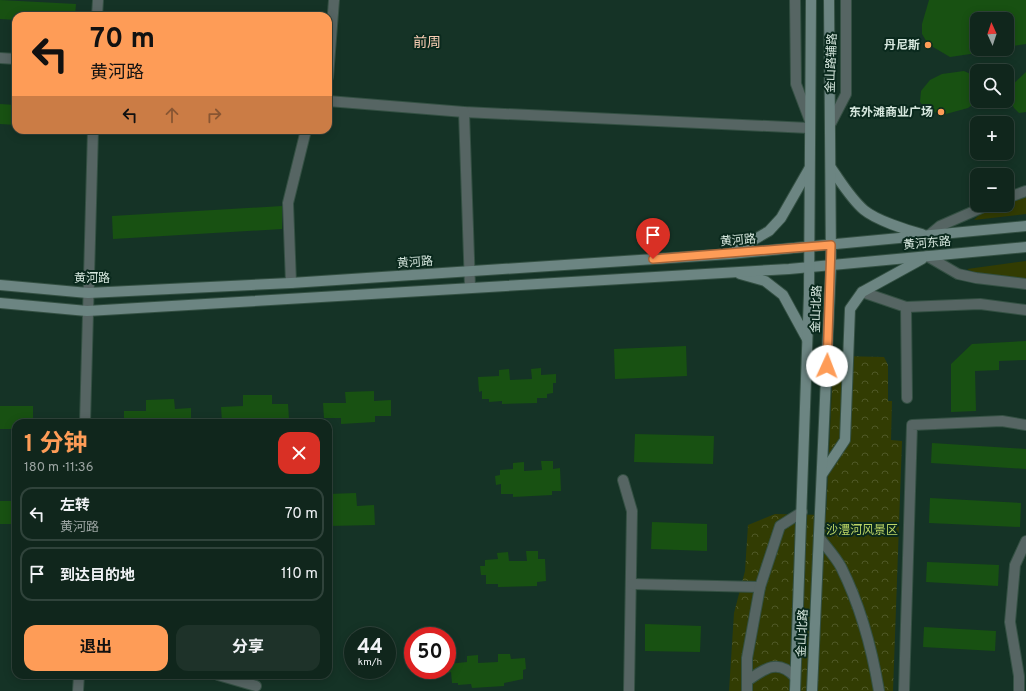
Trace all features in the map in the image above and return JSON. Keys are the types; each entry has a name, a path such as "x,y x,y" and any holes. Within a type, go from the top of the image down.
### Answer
{"main road":[{"name":"金山北路","path":"794,691 802,512 809,267 812,0"},
{"name":"金山北路","path":"812,691 823,473 831,265 829,0"},
{"path":"831,168 846,189 865,210 901,228 928,236"},
{"path":"730,254 769,232 781,218 809,169"},
{"name":"黄河东路","path":"831,245 1026,226"},
{"name":"黄河路","path":"0,285 88,292 291,283 730,254 831,245"},
{"name":"黄河东路","path":"831,265 1026,247"},
{"path":"823,473 845,440 850,309 862,292 927,256"},
{"path":"0,303 87,311 831,265"},
{"path":"733,271 765,281 783,295 807,339"}],"street":[{"path":"97,12 98,0"},
{"path":"332,26 334,0"},
{"path":"332,101 464,112 810,124 796,84 795,0"},
{"name":"金山路辅路","path":"831,123 846,94 846,0"},
{"path":"0,58 12,59"},
{"path":"464,112 470,287"},
{"path":"85,419 93,134"},
{"path":"291,283 288,203 305,134"},
{"path":"1014,195 1026,191"},
{"path":"928,236 946,223 972,212"},
{"path":"927,256 958,274 976,278 1026,284"},
{"path":"862,292 906,307 980,304 1026,310"},
{"path":"906,307 907,398"},
{"path":"904,691 912,425 1002,421 1026,425"},
{"path":"623,480 632,511 632,584 629,691"},
{"path":"747,686 747,658 760,587 780,526 802,512"},
{"path":"819,537 840,566 855,601 870,646 879,691"},
{"path":"1019,691 1019,676 1010,622 1015,565 1026,541"},
{"path":"632,584 760,587"},
{"path":"747,686 760,671 772,666 787,669 795,677"},
{"path":"78,691 79,679"},
{"path":"232,679 256,686"}],"green space":[{"path":"1026,197 1026,214 974,220 980,214 985,212 1014,212 1014,201"},
{"path":"1026,261 1026,279 973,272 967,269"},
{"name":"沙澧河风景区","path":"840,356 884,357 888,365 888,401 892,401 891,440 902,441 893,691 729,691 734,613 745,571 748,525 775,514 826,515 833,366"}],"building":[{"path":"0,0 76,4 75,12 12,12 12,20 0,19"},
{"path":"929,0 1026,0 1026,44 1014,46 1014,12 970,12 970,54 950,57 928,44 922,34 922,24"},
{"path":"964,71 970,74 970,106 946,114 928,111 920,102 921,91 930,80 942,74"},
{"path":"1026,72 1026,112 1019,113 1014,108 1014,83"},
{"path":"0,104 12,105 12,125 0,124"},
{"path":"282,206 282,229 113,239 112,216"},
{"path":"1026,341 1026,360 999,361 999,370 975,371 976,411 951,412 951,364 972,344"},
{"path":"686,346 687,376 615,379 614,349"},
{"path":"541,368 541,375 556,374 556,383 553,383 553,393 547,394 547,398 537,398 537,403 502,404 502,401 489,402 489,399 482,399 482,391 479,392 478,377 499,376 499,370 509,369 510,380 532,379 531,369"},
{"path":"374,391 374,401 391,400 391,416 375,416 375,422 341,424 341,418 324,418 323,403 346,403 345,392"},
{"path":"243,395 272,395 272,404 288,404 289,419 222,419 221,407 243,406"},
{"path":"174,399 175,409 191,408 191,419 124,419 124,411 146,411 146,400"},
{"path":"0,406 33,406 33,419 12,419 12,429 0,429"},
{"path":"635,434 714,436 713,464 634,462"},
{"path":"932,443 1026,449 1026,469 931,463"},
{"path":"541,461 553,461 553,469 560,468 561,491 552,491 552,495 513,497 513,494 501,494 501,484 496,485 495,476 500,475 500,470 513,469 513,463 524,462 524,471 542,470"},
{"path":"356,493 357,506 374,505 375,525 332,526 332,494"},
{"path":"930,498 1021,503 1020,527 929,523"},
{"path":"0,501 12,501 12,524 0,524"},
{"path":"652,522 707,524 707,551 651,549"},
{"path":"526,551 538,551 538,559 545,559 546,581 537,582 537,586 498,587 498,584 486,584 486,575 481,575 480,566 485,566 485,560 498,559 497,553 508,552 509,561 527,561"},
{"path":"927,562 999,565 998,586 926,582"},
{"path":"645,624 701,626 700,652 645,651"},
{"path":"924,627 996,631 995,651 923,647"},
{"path":"498,654 510,654 511,659 525,658 526,669 523,670 523,679 504,683 504,686 472,688 471,684 458,685 458,683 452,683 452,679 456,679 456,663 467,662 467,656 478,655 478,663 498,662"}],"place":[{"name":"丹尼斯","path":"928,45"},
{"name":"东外滩商业广场","path":"941,112"}],"district":[{"name":"前周","path":"427,42"}],"route":[{"path":"653,259 831,245 827,366"}]}
